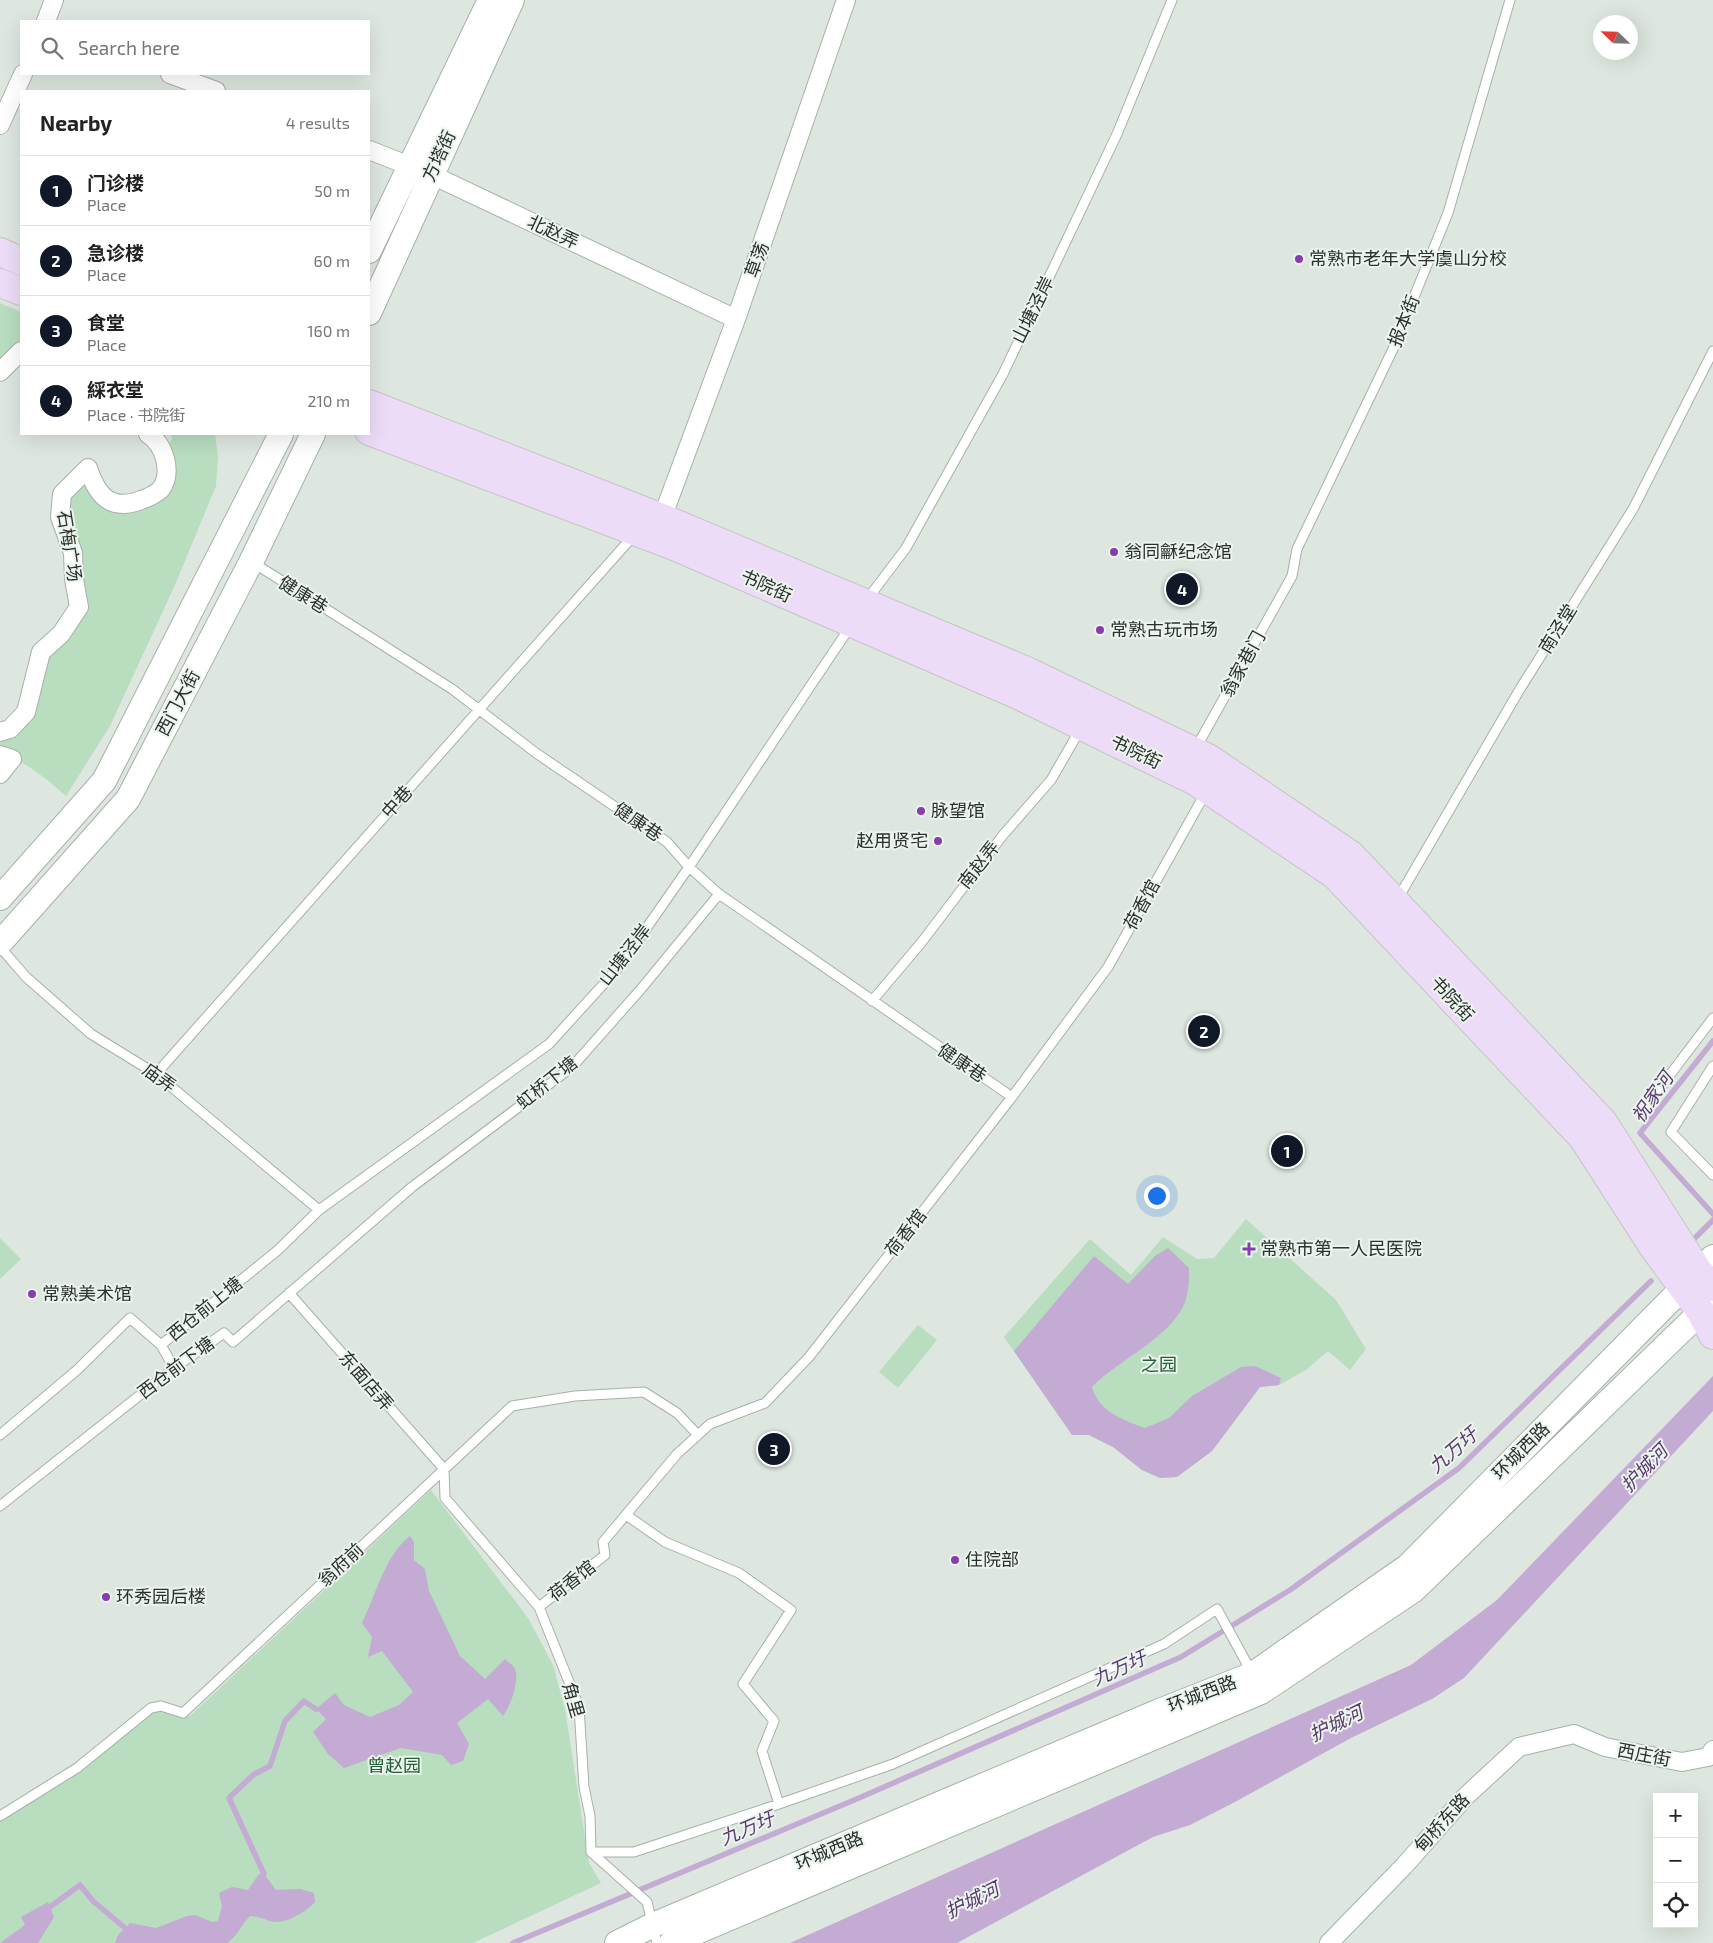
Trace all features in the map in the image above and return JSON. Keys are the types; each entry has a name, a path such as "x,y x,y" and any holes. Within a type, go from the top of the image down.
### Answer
{"main road":[{"name":"方塔街","path":"370,309 420,170 490,0"},
{"name":"方塔街","path":"370,249 420,170 512,0"},
{"path":"0,252 20,261"},
{"path":"0,283 20,291"},
{"name":"书院街","path":"370,404 662,518 1195,781 1334,875 1583,1138 1654,1248 1702,1275"},
{"name":"书院街","path":"370,431 858,614 1029,672 1208,758 1351,855 1603,1122 1702,1275 1709,1315"},
{"name":"西门大街","path":"0,898 104,781 280,435"},
{"name":"西门大街","path":"0,943 128,799 252,562 313,435"},
{"name":"环城西路","path":"617,1943 655,1934 1157,1712 1257,1683 1408,1566 1702,1275"},
{"name":"环城西路","path":"671,1943 1257,1683 1414,1590 1709,1315"}],"street":[{"path":"46,20 54,0"},
{"name":"草荡","path":"662,518 736,319 846,0"},
{"path":"0,125 5,102 22,75"},
{"path":"173,75 213,90"},
{"name":"北赵弄","path":"370,150 420,170 736,319"},
{"path":"0,372 20,352"},
{"name":"石梅广场","path":"0,732 10,729 26,712 41,652 61,634 79,607 72,553 60,517 62,494 88,468 93,485 102,497 116,504 131,504 150,497 161,488 166,471 161,446 149,435"},
{"path":"0,755 12,759 0,774"},
{"name":"西庄街","path":"1574,1734 1605,1748 1682,1762 1708,1757 1713,1750"},
{"name":"甸桥东路","path":"1329,1943 1404,1866 1465,1796 1519,1747 1574,1734"}],"lane":[{"name":"山塘泾岸","path":"319,1210 549,1044 620,966 690,868 858,614 906,548 1002,374 1118,134 1172,0"},
{"name":"报本街","path":"1292,576 1296,550 1394,349 1448,213 1510,0"},
{"name":"南泾堂","path":"1396,902 1520,689 1633,509 1713,351"},
{"name":"中巷","path":"156,1074 638,531"},
{"name":"健康巷","path":"252,562 452,689 536,753 667,842 690,868 719,894 1012,1097"},
{"name":"翁家巷门","path":"1194,752 1292,576"},
{"name":"南赵弄","path":"872,1001 921,943 1003,835 1052,780 1082,726"},
{"name":"荷香馆","path":"539,1607 606,1555 603,1542 677,1454 710,1424 765,1403 809,1357 1012,1097 1108,967 1207,790"},
{"name":"虹桥下塘","path":"346,1242 412,1187 572,1067 641,990 719,894"},
{"name":"庙弄","path":"0,947 26,976 90,1034 156,1074 319,1210"},
{"path":"1644,1109 1713,1018"},
{"path":"1713,1066 1671,1132 1713,1175"},
{"name":"西仓前上塘","path":"0,1435 77,1370 130,1318 161,1345 278,1250 319,1210"},
{"name":"西仓前下塘","path":"0,1506 174,1368 224,1333 233,1342 346,1242"},
{"name":"东面店弄","path":"289,1293 444,1469"},
{"path":"161,1345 174,1368"},
{"name":"翁府前","path":"0,1816 77,1768 151,1708 161,1706 184,1713 512,1406 574,1396 644,1392 678,1413 698,1435"},
{"name":"角里","path":"444,1469 445,1498 539,1607 579,1707 584,1787 590,1816 591,1852"},
{"path":"626,1515 666,1542 739,1573 791,1610 743,1684 774,1721 762,1751 779,1804"},
{"path":"591,1852 634,1852 893,1764 1164,1644 1217,1609 1239,1645 1257,1683"},
{"path":"591,1852 647,1902 655,1934"}],"green space":[{"path":"0,303 20,312 20,352 0,372"},
{"path":"170,435 215,435 218,457 216,486 175,585 110,726 66,796 43,777 19,761 0,755 0,732 10,729 41,652 79,607 60,517 78,477 102,497 150,497 172,438"},
{"name":"之园","path":"1246,1219 1336,1300 1366,1349 1350,1370 1328,1351 1306,1370 1279,1385 1260,1387 1212,1451 1177,1477 1160,1478 1142,1470 1113,1447 1089,1435 1072,1435 1004,1337 1090,1239 1131,1275 1163,1237 1197,1259 1214,1258"},
{"path":"0,1238 21,1259 0,1279"},
{"path":"918,1325 937,1340 898,1388 879,1372"},
{"name":"曾赵园","path":"431,1490 528,1618 553,1665 565,1709 589,1863 601,1883 473,1943 0,1943 0,1816 161,1706 190,1716"}],"water":[{"path":"1168,1248 1189,1268 1188,1292 1182,1309 1161,1334 1092,1387 1100,1403 1120,1418 1145,1428 1169,1418 1192,1396 1241,1367 1255,1366 1281,1378 1279,1385 1260,1387 1212,1451 1177,1477 1160,1478 1142,1470 1113,1447 1089,1435 1072,1435 1014,1351 1094,1256 1128,1284 1155,1256"},
{"name":"护城河","path":"1713,1376 1713,1411 1464,1678 1432,1699 1351,1738 1190,1825 1153,1837 957,1943 790,1943 1411,1665 1497,1600"},
{"path":"410,1536 414,1542 414,1560 425,1569 429,1591 460,1656 485,1679 505,1659 514,1667 516,1672 514,1693 503,1716 488,1699 457,1723 469,1744 463,1761 451,1765 442,1755 401,1748 344,1768 328,1754 313,1732 326,1719 316,1709 335,1693 344,1705 370,1717 399,1705 413,1692 382,1651 368,1657 372,1637 362,1623 388,1564 401,1544"},
{"path":"259,1874 264,1874 276,1890 300,1889 314,1893 315,1902 298,1915 287,1920 274,1922 250,1916 227,1943 115,1943 118,1935 130,1923 156,1928 187,1916 195,1915 212,1922 218,1921 222,1907 219,1893 232,1887 248,1890"},
{"path":"48,1902 54,1917 38,1943 0,1943 25,1925 21,1917"}],"waterway":[{"name":"祝家河","path":"1713,1041 1640,1133 1713,1214"},
{"name":"九万圩","path":"1694,1239 1713,1220"},
{"name":"九万圩","path":"513,1943 859,1798 1181,1657 1290,1590 1459,1468 1651,1281"},
{"path":"264,1874 229,1798 253,1775 270,1766 285,1721 304,1701 316,1709"},
{"path":"50,1907 80,1885 93,1901 125,1928"}],"place":[{"name":"常熟市老年大学虞山分校","path":"1299,259"},
{"name":"翁同龢纪念馆","path":"1114,552"},
{"name":"綵衣堂","path":"1182,589"},
{"name":"常熟古玩市场","path":"1100,630"},
{"name":"脉望馆","path":"921,811"},
{"name":"赵用贤宅","path":"938,841"},
{"name":"急诊楼","path":"1204,1031"},
{"name":"门诊楼","path":"1287,1151"},
{"name":"常熟市第一人民医院","path":"1249,1249"},
{"name":"常熟美术馆","path":"32,1294"},
{"name":"食堂","path":"774,1449"},
{"name":"住院部","path":"955,1560"},
{"name":"环秀园后楼","path":"106,1597"}]}
